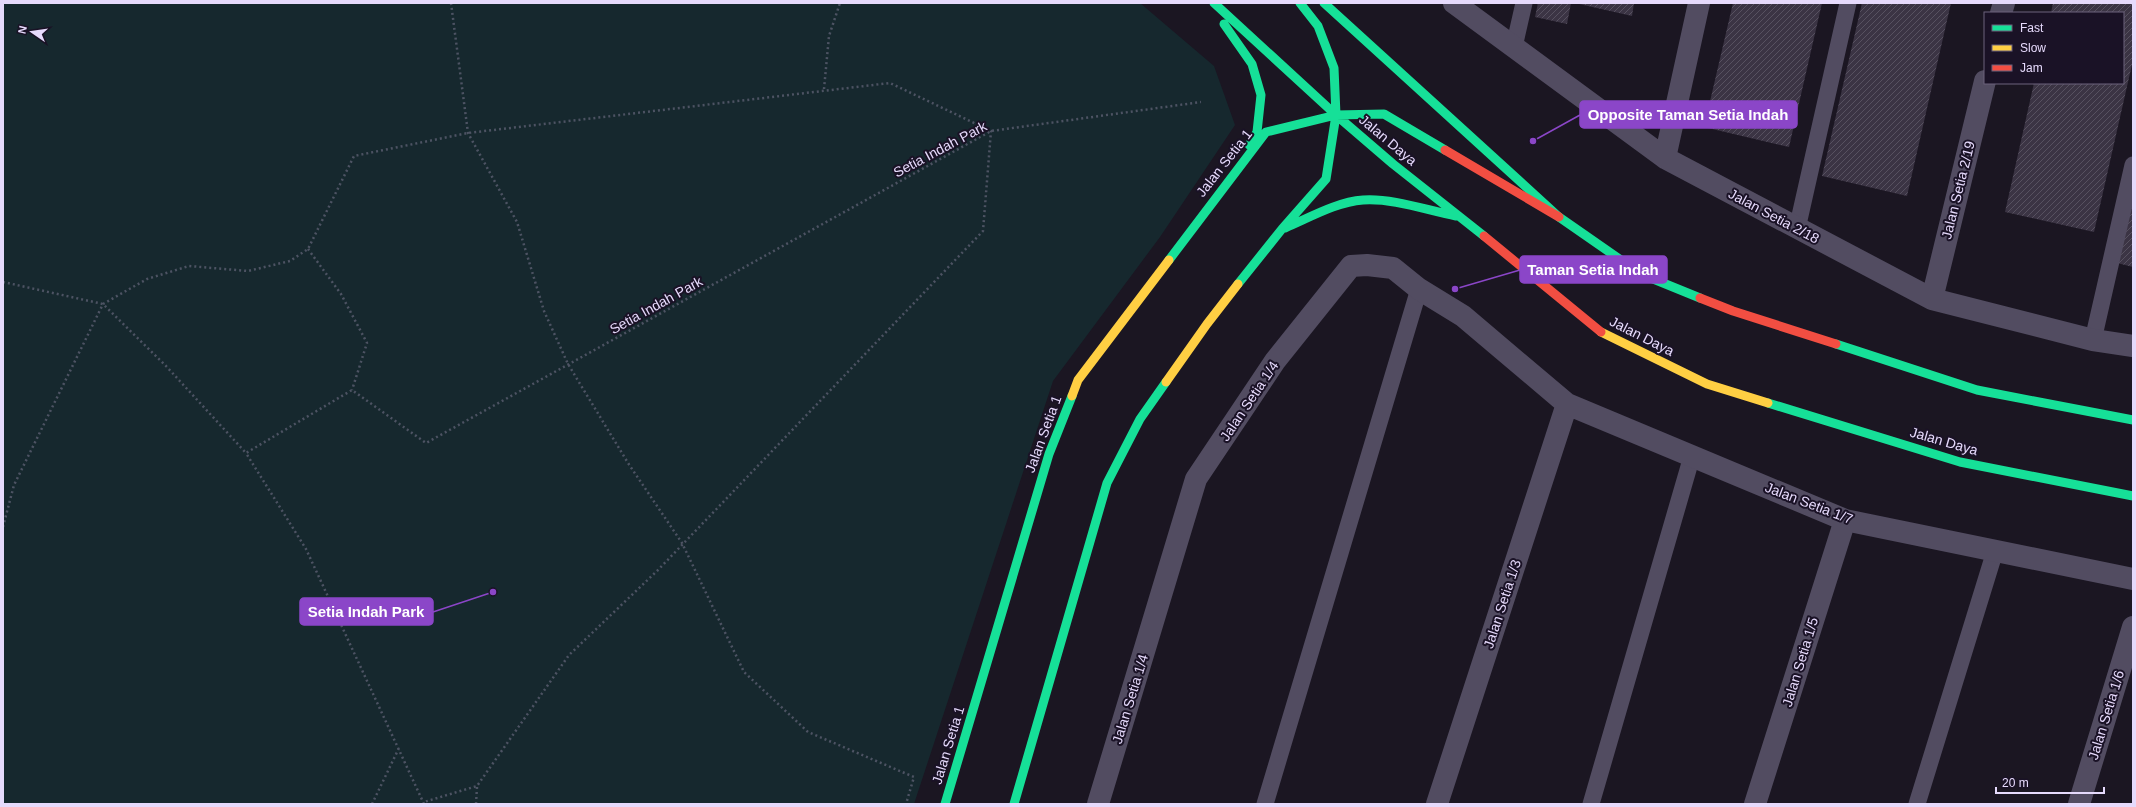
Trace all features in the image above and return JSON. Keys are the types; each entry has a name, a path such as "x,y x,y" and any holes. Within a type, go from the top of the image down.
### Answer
{"main road":[{"path":"1210,3 1252,64 1261,95 1257,132 1225,184"},
{"name":"Jalan Daya","path":"1214,3 1336,115 1393,164 1462,217 1602,332 1707,384 1960,462 2133,496"},
{"path":"1014,804 1106,483 1140,419 1207,324 1282,229 1326,179 1336,115 1334,68 1318,26 1300,3"},
{"path":"1324,3 1559,217 1641,274 1733,311 1977,390 2133,420"},
{"name":"Jalan Setia 1","path":"945,804 1049,454 1078,380 1225,184 1266,132 1336,115 1384,114 1559,217"},
{"path":"1282,229 1333,209 1362,200 1396,204 1462,217"}],"street":[{"name":"Jalan Setia 2/18","path":"1454,3 1665,158 1932,299 2093,340 2133,346"},
{"path":"1665,158 1699,3"},
{"name":"Jalan Setia 2/19","path":"1932,299 1984,84"},
{"name":"Jalan Setia 1/4","path":"1098,804 1196,479 1275,361 1352,266 1393,268 1419,289 1463,316 1567,404"},
{"name":"Jalan Setia 1/7","path":"1567,404 1845,520 2133,579"},
{"name":"Jalan Setia 1/3","path":"1437,804 1567,404"},
{"name":"Jalan Setia 1/5","path":"1755,804 1845,520"},
{"name":"Jalan Setia 1/6","path":"2079,804 2133,627"}],"lane":[{"path":"1514,47 1524,3"},
{"path":"1797,229 1848,3"},
{"path":"2093,340 2133,165"},
{"path":"1265,804 1419,289"},
{"path":"1591,804 1692,456"},
{"path":"1917,804 1995,551"}],"path":[{"path":"451,3 468,133 517,222 544,311 568,364 628,463 682,543 744,672 808,732 914,777 906,804"},
{"path":"824,89 829,36 840,3"},
{"path":"3,527 14,485 103,304 147,279 189,266 248,270 290,260 308,249 354,156 468,133 824,89 890,83 991,131 983,231 682,543 658,570 569,655 476,786 476,804"},
{"name":"Setia Indah Park","path":"352,390 426,443 991,131 1201,102"},
{"path":"246,453 352,390 367,343 341,294 308,249"},
{"path":"3,282 103,304 166,366 246,453 306,549 424,803 476,786"},
{"path":"372,804 399,748"}],"shaded area":[{"path":"3,3 1140,3 1214,66 1235,125 1160,237 1053,381 914,804 3,804"}],"building":[{"path":"1538,3 1571,3 1567,24 1535,17"},
{"path":"1575,3 1634,3 1632,16"},
{"path":"1733,3 1822,3 1789,147 1704,127"},
{"path":"1862,3 1951,3 1907,196 1822,176"},
{"path":"2053,3 2133,3 2133,60 2094,232 2005,212 2034,84 2124,84 2124,12 2051,12"},
{"path":"2133,195 2133,267 2117,263"}],"traffic: fast":[{"path":"1214,3 1336,115 1393,164 1484,236"},
{"path":"1238,284 1282,229 1326,179 1336,115 1334,68 1318,26 1300,3"},
{"path":"1324,3 1559,217 1641,274 1700,298"},
{"path":"1224,24 1252,64 1261,95 1257,132 1249,145"},
{"path":"1169,260 1266,132 1336,115 1384,114 1445,150"},
{"path":"1285,228 1333,207 1353,201 1363,200 1386,201 1410,205 1456,216"},
{"path":"1836,344 1977,390 2133,420"},
{"path":"1014,804 1107,483 1140,419 1166,382"},
{"path":"945,804 1049,454 1072,396"},
{"path":"1768,403 1960,462 2133,496"}],"traffic: slow":[{"path":"1072,396 1078,380 1169,260"},
{"path":"1166,382 1207,324 1238,284"},
{"path":"1601,332 1707,384 1768,403"}],"traffic: jam":[{"path":"1445,150 1559,217"},
{"path":"1484,236 1601,332"},
{"path":"1700,298 1733,311 1836,344"}],"place":[{"name":"Opposite Taman Setia Indah","path":"1533,141"},
{"name":"Taman Setia Indah","path":"1455,289"},
{"name":"Setia Indah Park","path":"493,592"}]}
